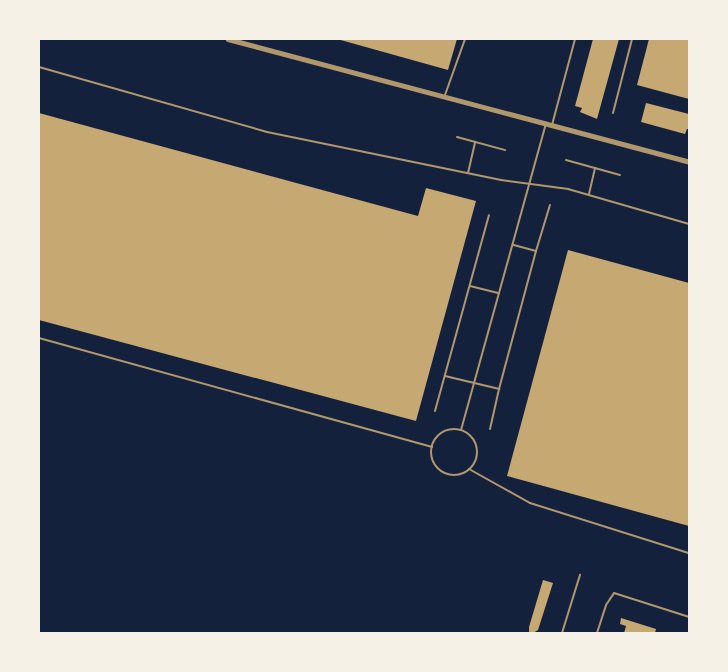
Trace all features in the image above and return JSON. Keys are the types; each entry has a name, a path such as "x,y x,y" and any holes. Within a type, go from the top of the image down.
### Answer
{"street":[{"path":"228,39 445,95 689,162"}],"lane":[{"path":"445,95 465,39"},
{"path":"552,125 575,39"},
{"path":"613,113 632,39"},
{"path":"39,67 267,132 468,174 568,189 689,224"},
{"path":"461,430 546,123"},
{"path":"457,137 506,150"},
{"path":"468,174 475,142"},
{"path":"566,160 620,174"},
{"path":"589,195 595,168"},
{"path":"490,429 550,205"},
{"path":"435,411 489,215"},
{"path":"513,245 536,251"},
{"path":"470,286 499,293"},
{"path":"39,338 432,447"},
{"path":"445,376 499,389"},
{"path":"449,429 461,430 470,435 477,449 477,456 469,469 456,474 441,471 432,458 432,447 442,432 449,429"},
{"path":"469,469 530,502 689,553"},
{"path":"562,633 580,575"},
{"path":"597,633 606,605 614,593 689,617"}],"building":[{"path":"337,39 457,39 448,70"},
{"path":"593,39 619,39 597,119 580,112 582,108 575,106"},
{"path":"649,39 689,39 689,99 637,85"},
{"path":"646,103 689,114 689,129 685,134 641,122"},
{"path":"39,113 418,216 426,188 476,201 416,421 39,320"},
{"path":"568,250 689,283 689,526 507,476"},
{"path":"543,580 553,583 538,630 533,633 529,632 529,627"},
{"path":"621,618 656,629 655,633 624,633 626,626 620,624"}]}
